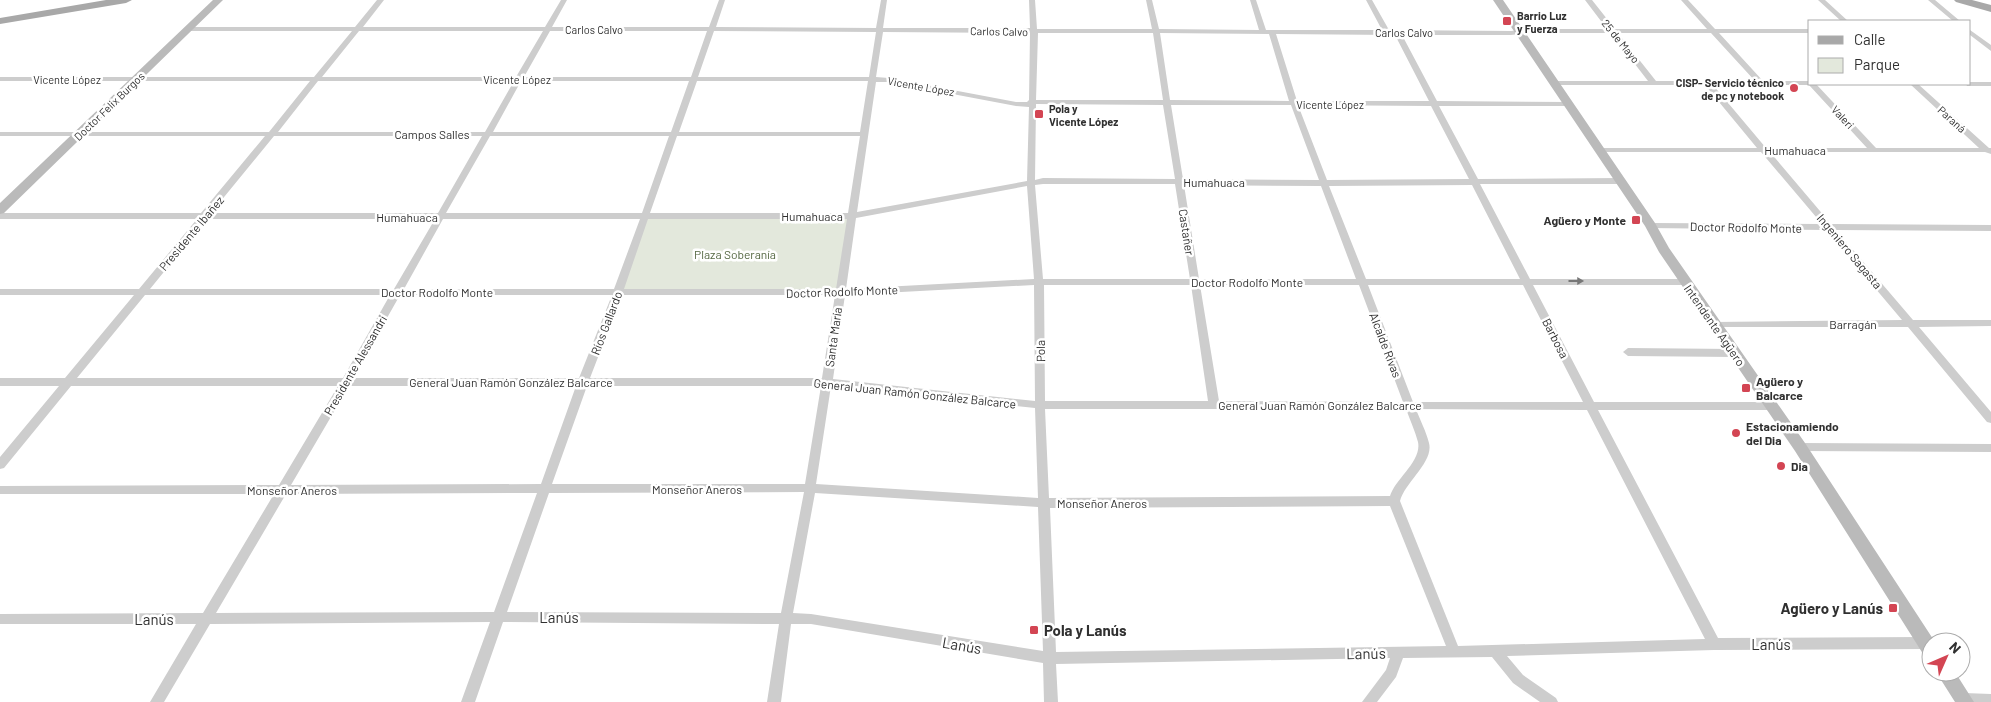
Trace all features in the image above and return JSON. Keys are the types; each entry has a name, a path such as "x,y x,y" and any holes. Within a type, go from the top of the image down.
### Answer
{"main road":[{"path":"0,16 94,0"},
{"path":"0,22 126,0"},
{"path":"1960,0 1991,9"},
{"path":"1983,0 1991,2"}],"street":[{"name":"Doctor Felix Burgos","path":"0,210 218,0"},
{"name":"Presidente Ibañez","path":"0,465 381,0"},
{"name":"Presidente Alessandri","path":"157,702 345,383 564,0"},
{"name":"Ríos Gallardo","path":"468,702 583,382 618,292 722,0"},
{"name":"Santa María","path":"774,702 786,618 827,382 884,0"},
{"name":"Pola","path":"1032,0 1034,31 1031,182 1039,282 1040,405 1051,702"},
{"name":"Castañer","path":"1149,0 1156,32 1165,103 1214,405"},
{"name":"Alcalde Rivas","path":"1253,0 1268,31 1409,404 1424,450 1423,455 1396,492 1394,501"},
{"path":"1369,0 1386,32"},
{"name":"Intendente Agüero","path":"1498,0 1651,226 1663,249 1685,282 1800,447 1921,636"},
{"name":"25 de Mayo","path":"1588,0 1654,83"},
{"path":"1684,0 1760,83"},
{"path":"1820,0 1844,20"},
{"path":"1931,0 1956,20"},
{"name":"Carlos Calvo","path":"188,29 712,29 1156,32 1808,31"},
{"name":"Barbosa","path":"1397,32 1473,182 1527,281 1714,644"},
{"path":"1971,33 1991,49"},
{"name":"Vicente López","path":"0,79 871,79 890,80 1016,104 1569,104"},
{"path":"1556,83 1808,83"},
{"name":"Ingeniero Sagasta","path":"1708,84 1912,323 1991,419"},
{"path":"1971,84 1991,84"},
{"name":"Valeri","path":"1813,85 1874,150"},
{"name":"Paraná","path":"1915,85 1990,151"},
{"name":"Campos Salles","path":"0,134 864,134"},
{"name":"Humahuaca","path":"1600,150 1990,151"},
{"name":"Humahuaca","path":"0,216 851,216 1031,182 1621,181"},
{"name":"Doctor Rodolfo Monte","path":"1651,226 1991,228"},
{"name":"Doctor Rodolfo Monte","path":"0,292 840,292 1039,282 1685,282"},
{"name":"Barragán","path":"1715,324 1991,323"},
{"path":"1628,352 1734,353"},
{"name":"General Juan Ramón González Balcarce","path":"0,382 827,382 1040,405 1409,404 1770,406"},
{"path":"1800,447 1991,448"},
{"name":"Monseñor Aneros","path":"0,490 810,488 1044,503 1394,501"},
{"path":"1394,501 1454,651"},
{"name":"Lanús","path":"0,619 786,618 811,619 1049,658 1495,651 1714,644 1921,647"},
{"path":"1495,651 1518,678 1551,702"},
{"path":"1369,702 1391,673 1398,653"},
{"path":"1952,682 1964,701 1991,700"}],"green space":[{"name":"Plaza Soberanía","path":"644,216 851,216 840,292 618,292"}],"place":[{"name":"Barrio Luz y Fuerza","path":"1507,21"},
{"name":"CISP- Servicio técnico de pc y notebook","path":"1794,88"},
{"name":"Pola y Vicente López","path":"1039,114"},
{"name":"Agüero y Monte","path":"1636,220"},
{"name":"Agüero y Balcarce","path":"1746,388"},
{"name":"Estacionamiendo del Dia","path":"1736,433"},
{"name":"Dia","path":"1781,466"},
{"name":"Agüero y Lanús","path":"1893,608"},
{"name":"Pola y Lanús","path":"1034,630"}]}
